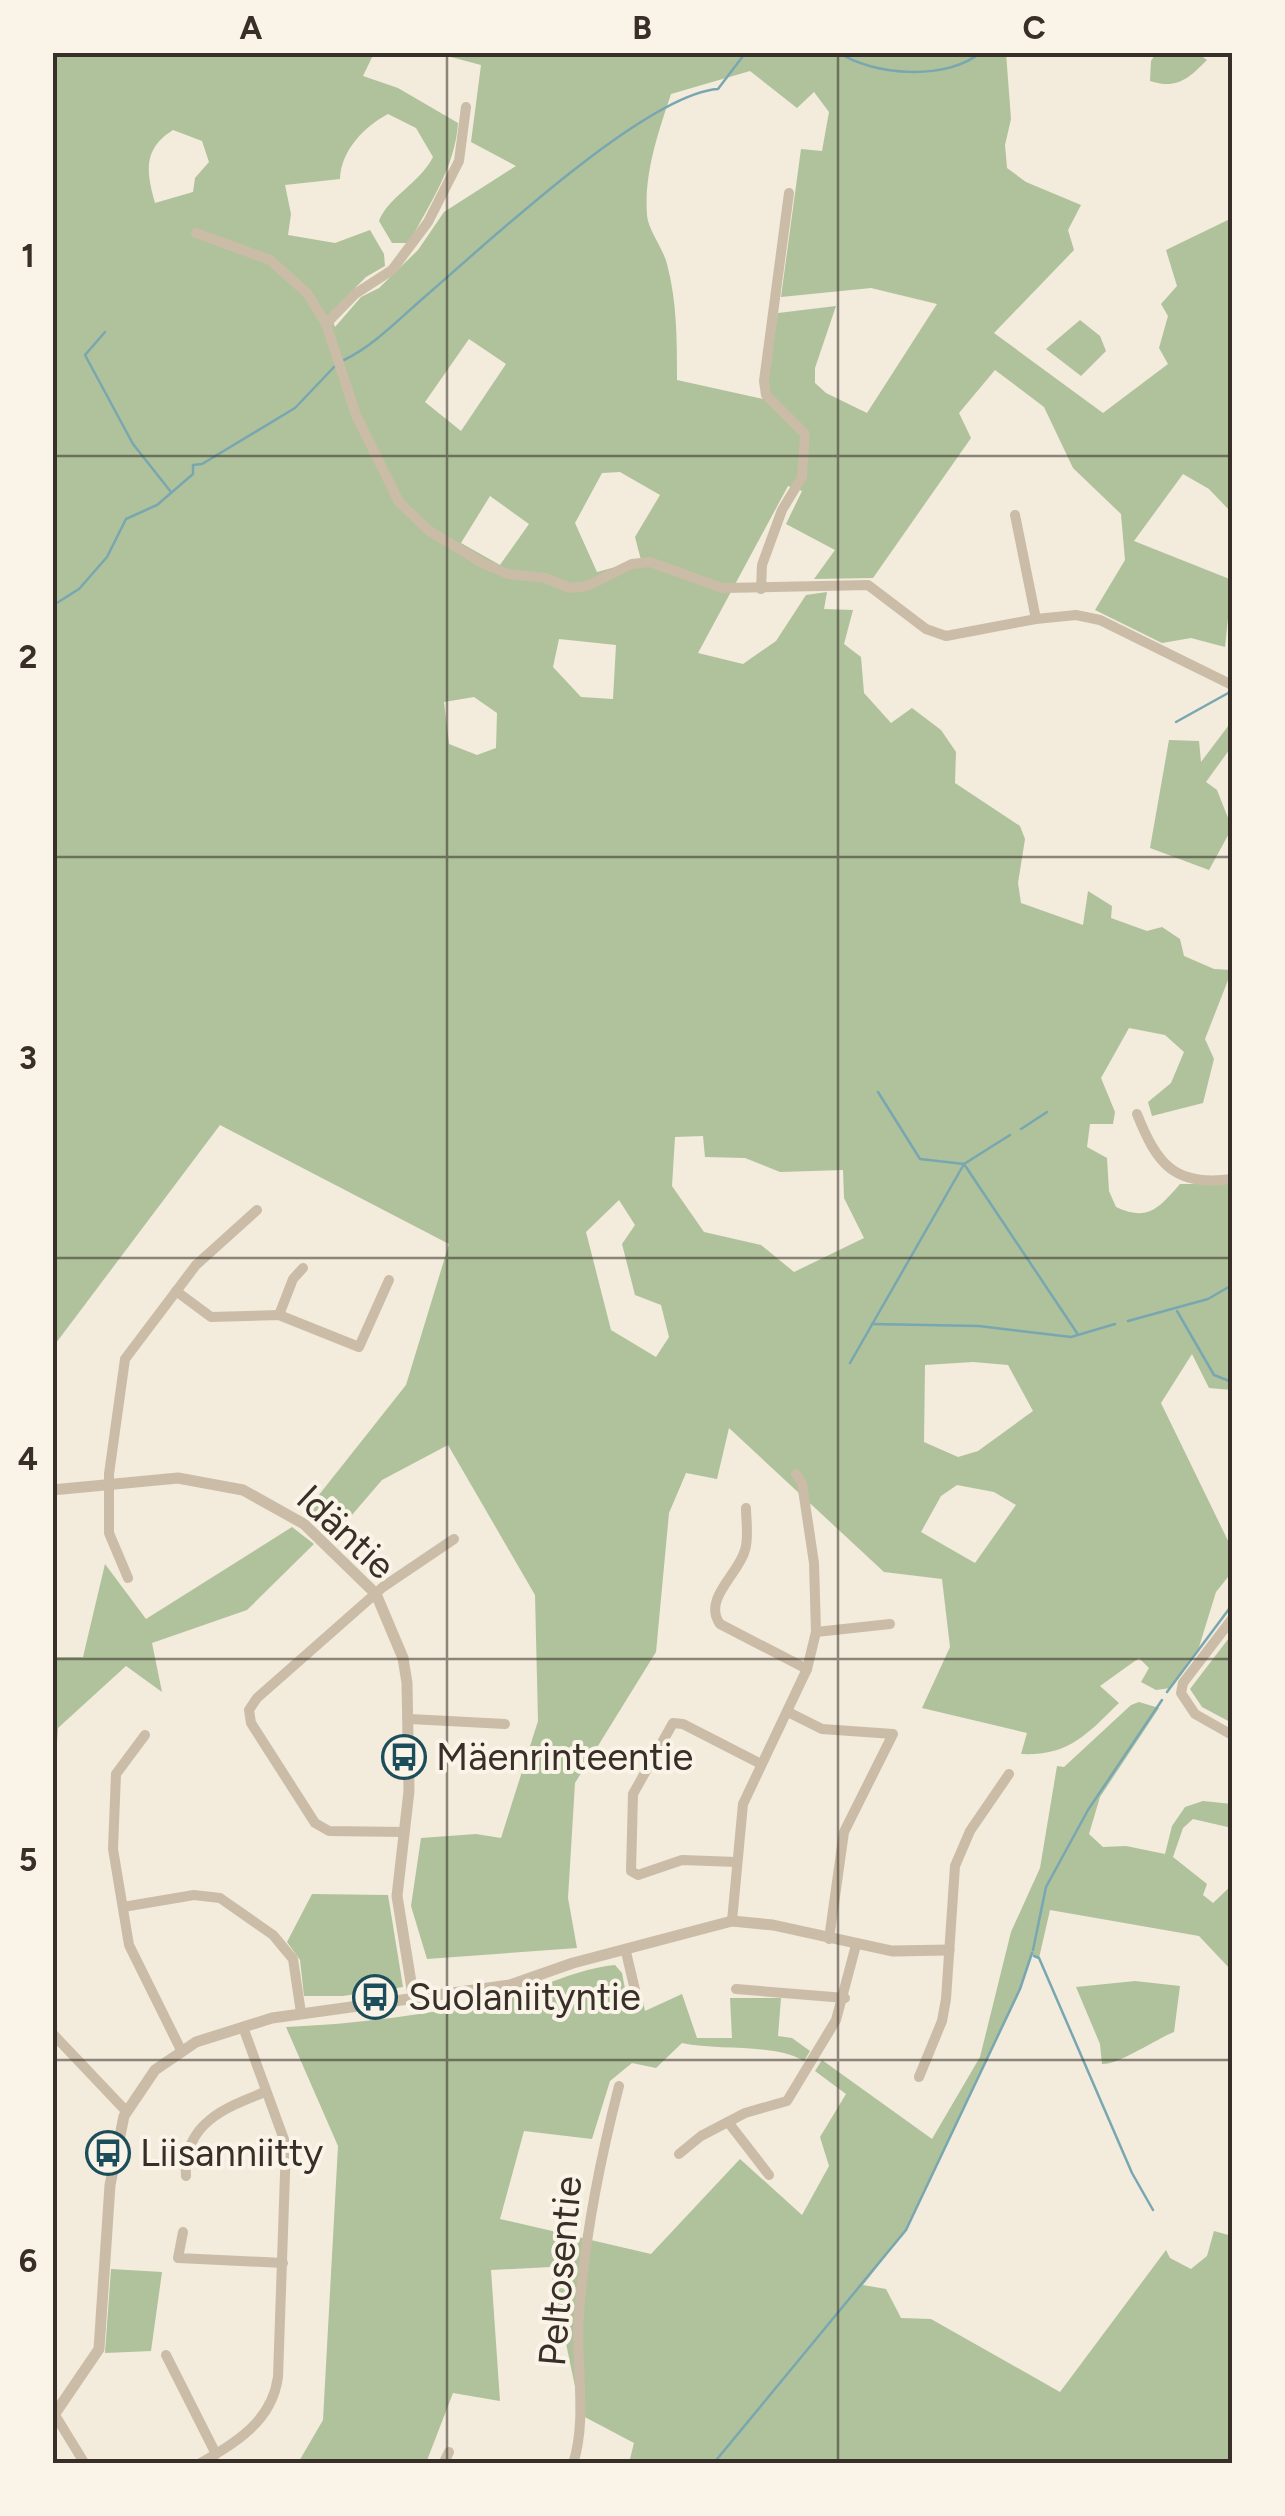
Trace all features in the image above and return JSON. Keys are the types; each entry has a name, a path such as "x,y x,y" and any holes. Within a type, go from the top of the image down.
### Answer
{"street":[{"path":"326,324 355,294 392,270 428,222 459,161 466,107"},
{"path":"762,590 762,565 782,510 802,476 805,434 766,395 764,381 789,193"},
{"path":"196,233 270,260 306,294 326,324 356,415 399,502 428,530 508,574 532,574 570,588 587,586 632,564 650,562 722,588 868,585 926,629 946,636 1076,615 1100,620 1232,685"},
{"path":"1015,515 1036,619"},
{"path":"1138,1114 1151,1148 1173,1172 1190,1178 1232,1180"},
{"path":"128,1578 108,1533 109,1484 125,1359 196,1265 257,1210"},
{"path":"279,1316 293,1279 304,1268"},
{"path":"176,1291 211,1317 279,1316 359,1347 388,1280"},
{"path":"732,1921 743,1804 807,1670 816,1632 814,1563 802,1483 796,1474"},
{"name":"Idäntie","path":"52,1490 178,1478 243,1490 304,1524 376,1594 403,1658 410,1720 396,1896 414,2001"},
{"path":"746,1508 746,1550 715,1603 714,1616 720,1624 807,1670"},
{"path":"404,1832 321,1828 249,1717 256,1698 376,1594 454,1538"},
{"path":"1232,1619 1181,1688 1187,1708 1232,1735"},
{"path":"816,1632 890,1624"},
{"path":"788,1712 822,1729 893,1734 844,1832 829,1939"},
{"path":"410,1720 505,1724"},
{"path":"737,1862 682,1860 638,1874 631,1872 633,1794 673,1723 683,1724 761,1764"},
{"path":"144,1735 116,1774 112,1848 129,1945 181,2050"},
{"path":"919,2077 942,2021 955,1866 970,1831 1009,1774"},
{"path":"123,1907 194,1895 220,1898 273,1935 294,1959 301,2013"},
{"path":"85,2464 54,2416 99,2349 114,2149 126,2111 155,2070 181,2050 243,2027 301,2013 414,2001 510,1985 573,1963 732,1921 772,1925 909,1953 949,1950"},
{"path":"679,2154 688,2144 728,2122 787,2100 846,1998 856,1945"},
{"path":"626,1952 634,1990"},
{"path":"736,1989 846,1998"},
{"path":"198,2464 254,2428 276,2393 286,2145 243,2027"},
{"path":"52,2033 126,2111"},
{"name":"Peltosentie","path":"573,2464 580,2414 578,2317 602,2150 619,2086"},
{"path":"186,2176 189,2147 216,2111 265,2092"},
{"path":"728,2122 768,2175"},
{"path":"183,2232 178,2258 283,2263"},
{"path":"166,2355 216,2454"}],"green space":[{"path":"52,53 374,53 363,76 398,88 458,123 446,170 409,243 392,243 379,221 433,157 416,128 388,114 356,140 345,158 340,179 285,185 291,214 288,235 335,243 370,230 384,254 385,266 366,277 330,313 335,327 361,297 379,288 418,250 444,212 516,166 471,142 481,65 447,56 448,53 1006,53 1011,119 1005,145 1007,168 1026,182 1081,205 1068,230 1074,250 994,333 1103,413 1168,364 1159,348 1168,316 1161,304 1177,286 1166,250 1232,218 1232,513 1209,489 1183,474 1134,541 1232,580 1225,647 1191,638 1162,643 1095,610 1125,560 1121,514 1073,468 1044,407 995,370 959,413 971,438 873,578 814,579 835,550 786,524 802,491 788,486 698,653 743,664 776,641 806,595 827,592 824,609 853,610 844,644 861,657 864,693 891,723 912,708 941,730 956,752 955,783 1020,826 1025,839 1018,883 1021,903 1083,925 1088,891 1112,906 1111,918 1147,931 1162,927 1180,939 1184,956 1214,969 1232,970 1205,1039 1214,1059 1203,1103 1152,1116 1148,1102 1171,1083 1184,1052 1165,1035 1129,1028 1101,1078 1115,1112 1113,1124 1090,1124 1087,1147 1107,1158 1109,1191 1116,1207 1127,1211 1152,1210 1180,1184 1232,1184 1232,1390 1209,1388 1192,1354 1161,1403 1232,1549 1232,1572 1216,1592 1199,1647 1171,1688 1156,1690 1141,1682 1149,1668 1139,1658 1100,1686 1119,1703 1097,1725 1064,1747 1038,1754 1021,1754 1027,1733 922,1708 950,1647 942,1579 884,1572 729,1428 717,1479 686,1473 669,1513 656,1652 575,1783 568,1898 577,1948 427,1959 411,1906 421,1838 476,1834 501,1838 538,1721 535,1595 448,1445 382,1480 333,1537 307,1510 406,1385 449,1244 220,1125 53,1347","holes":["750,71 797,108 814,92 829,112 822,151 801,149 781,297 871,288 937,304 867,413 826,393 815,383 815,368 836,306 778,313 763,399 677,380 676,321 670,278 647,215 650,169 671,94","173,130 202,141 209,162 195,178 193,192 155,203 149,162 156,145","469,339 506,364 461,431 425,402","620,472 660,495 635,537 641,560 597,572 575,523 602,473","490,496 529,524 500,565 461,543","559,639 616,645 613,699 581,697 553,667","474,697 497,713 496,748 477,755 449,744 444,702","703,1136 705,1157 745,1158 780,1172 843,1170 844,1198 864,1238 794,1272 761,1245 704,1232 672,1186 675,1137","619,1200 635,1225 622,1244 635,1295 661,1305 669,1337 656,1357 611,1330 586,1232","925,1365 1008,1365 1033,1411 978,1451 958,1457 924,1442","957,1485 994,1492 1016,1505 975,1563 921,1532 941,1496"]},
{"path":"1156,53 1197,53 1207,60 1182,81 1159,83 1150,81 1151,61"},
{"path":"1080,320 1100,336 1106,351 1081,376 1046,349"},
{"path":"1232,721 1232,746 1206,782 1217,790 1232,828 1209,870 1150,848 1169,740 1199,741 1201,762"},
{"path":"292,1527 314,1544 247,1610 152,1643 162,1692 126,1666 58,1728 53,1801 53,1657 83,1657 105,1564 146,1619"},
{"path":"1232,1634 1232,1723 1202,1707 1190,1689"},
{"path":"1139,1702 1159,1708 1100,1797 1089,1834 1103,1847 1126,1846 1165,1854 1172,1826 1185,1807 1203,1801 1232,1804 1232,1828 1193,1819 1183,1828 1173,1857 1207,1884 1203,1895 1213,1903 1232,1885 1232,1971 1199,1936 1050,1910 1039,1958 1032,1955 1020,1989 906,2230 863,2285 886,2289 901,2318 931,2319 1060,2392 1166,2250 1170,2258 1191,2269 1207,2256 1214,2231 1232,2236 1232,2463 629,2463 634,2443 581,2415 550,2267 491,2270 500,2401 453,2393 426,2463 298,2463 323,2420 338,2146 286,2027 391,2018 469,2005 615,1965 622,1973 627,1999 642,1996 645,2011 682,1994 697,2038 732,2038 730,1998 781,1998 778,2036 792,2038 810,2051 804,2061 777,2052 682,2043 656,2068 632,2063 610,2081 592,2139 524,2131 500,2219 651,2254 740,2159 802,2215 829,2166 820,2137 846,2094 815,2071 822,2060 932,2139 980,2057 1011,1932 1040,1868 1057,1766 1064,1767"},
{"path":"312,1894 388,1895 403,1987 343,1996 304,1996 300,1960 287,1942"},
{"path":"1135,1981 1180,1986 1174,2032 1102,2064 1100,2044 1076,1987"},
{"path":"111,2269 162,2272 151,2351 105,2353"}],"waterway":[{"path":"344,360 377,339 526,208 610,143 687,97 718,89 746,52"},
{"path":"838,52 870,66 910,72 950,68 981,52"},
{"path":"105,332 85,355 133,444 171,492"},
{"path":"52,606 79,589 107,557 126,519 157,505 193,474 193,465 202,464 295,408 335,366"},
{"path":"1176,722 1230,692"},
{"path":"878,1092 920,1159 964,1164 1077,1333"},
{"path":"1021,1129 1047,1112"},
{"path":"850,1363 964,1164 1010,1135"},
{"path":"1128,1321 1208,1299 1232,1285"},
{"path":"1177,1311 1214,1375 1232,1382"},
{"path":"872,1324 979,1326 1071,1337 1115,1324"},
{"path":"1167,1692 1232,1605"},
{"path":"1033,1950 1046,1887 1088,1810 1162,1700"},
{"path":"713,2464 906,2230 1020,1989 1032,1953"},
{"path":"1034,1956 1039,1958 1132,2173 1153,2210"}],"place":[{"name":"Mäenrinteentie","path":"404,1757"},
{"name":"Suolaniityntie","path":"375,1997"},
{"name":"Liisanniitty","path":"108,2153"}]}
